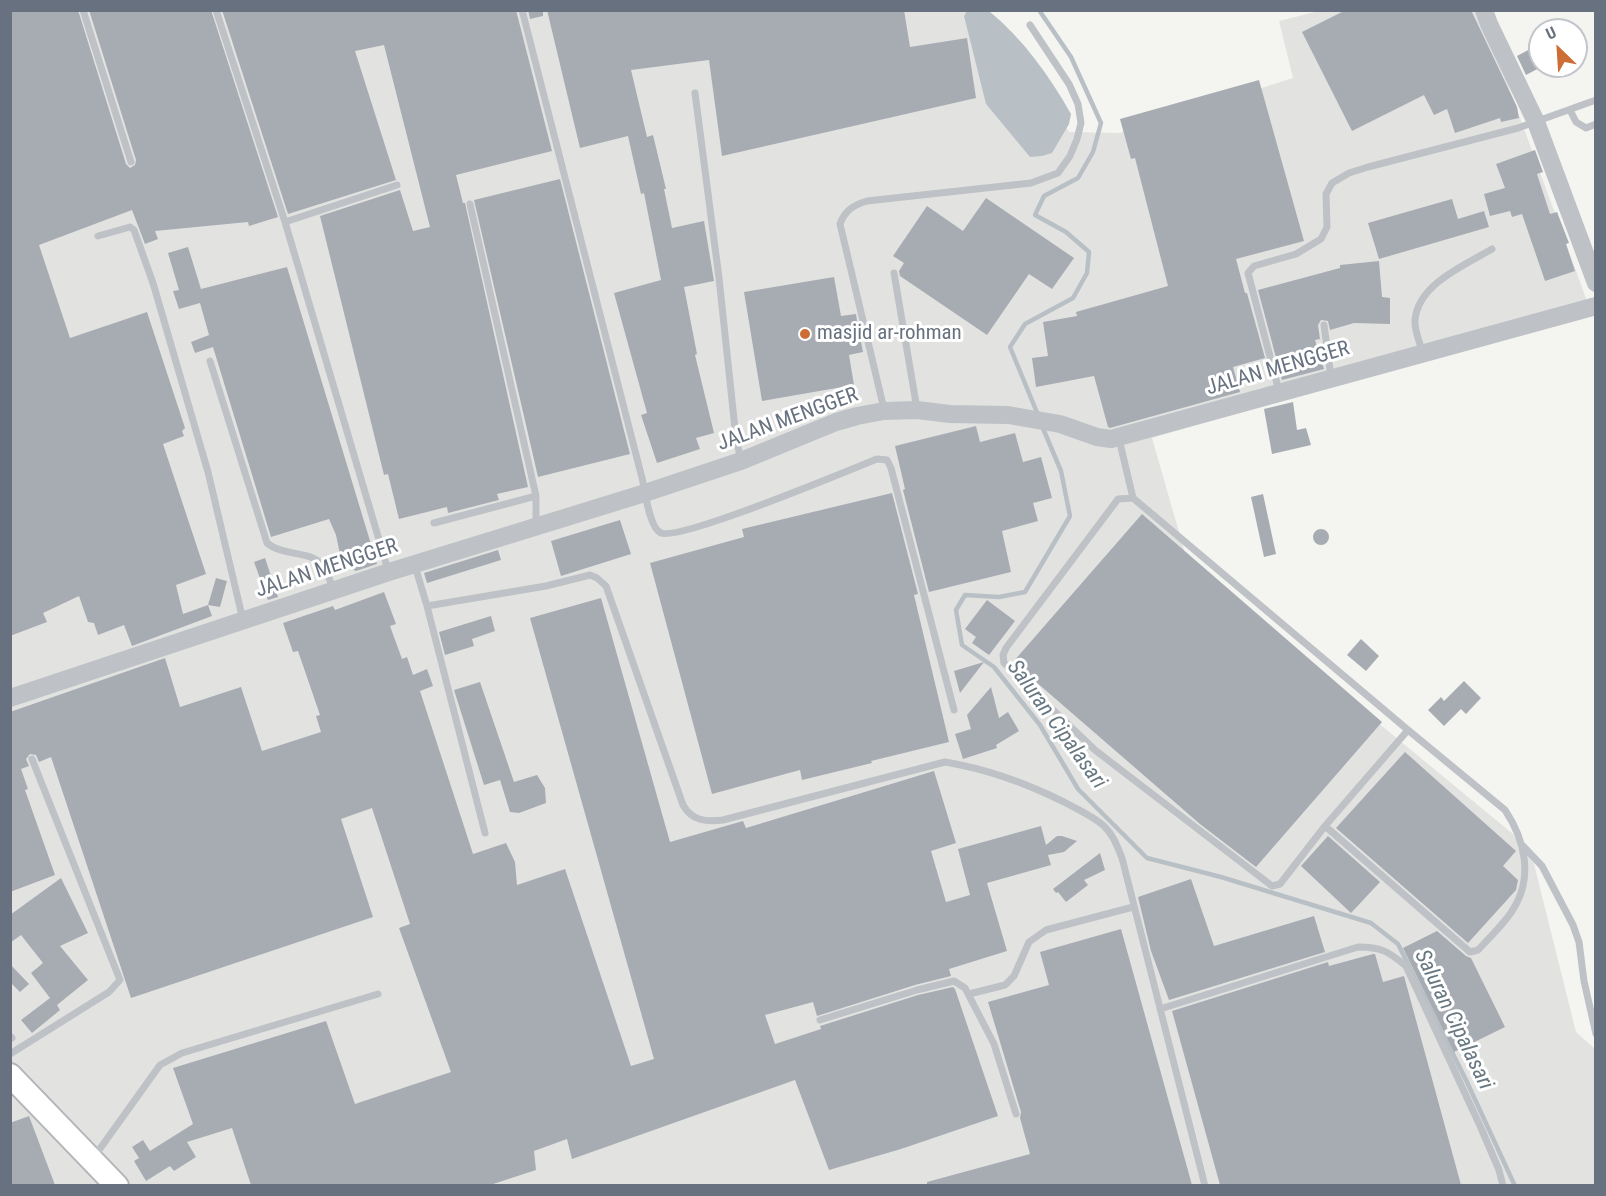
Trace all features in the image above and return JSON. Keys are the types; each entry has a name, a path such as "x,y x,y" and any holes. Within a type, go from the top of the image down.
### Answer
{"main road":[{"path":"10,1075 117,1185"}],"street":[{"path":"1488,15 1536,122 1596,283"},
{"name":"JALAN MENGGER","path":"10,698 388,572 741,461 836,422 884,411 917,410 950,414 1008,415 1060,424 1097,437 1111,439 1596,306"}],"lane":[{"path":"83,10 131,162"},
{"path":"216,10 285,222 388,572"},
{"path":"522,10 650,514 656,530 663,534 677,533 714,522 877,459 887,460 890,464 954,710"},
{"path":"884,411 840,224 843,215 854,205 867,201 1030,183 1058,173 1070,156 1077,139 1081,123 1078,104 1069,84 1030,25"},
{"path":"695,93 720,278 736,438 741,461"},
{"path":"1279,393 1248,273 1251,267 1296,254 1321,239 1327,227 1326,194 1332,183 1368,166 1536,122 1596,100"},
{"path":"1570,110 1576,122 1586,128 1596,124"},
{"path":"285,222 397,185"},
{"path":"470,204 536,496 536,525"},
{"path":"98,236 130,227 134,230 153,283 208,472 243,620"},
{"path":"1422,352 1415,322 1418,306 1435,284 1492,249"},
{"path":"894,273 917,410"},
{"path":"1324,325 1331,377"},
{"path":"210,360 267,543 275,550 313,558 320,562 334,590"},
{"path":"1118,437 1133,498 1505,810 1523,846 1526,870 1523,887 1512,911 1478,950 1470,952 1325,826"},
{"path":"434,524 536,496"},
{"path":"1133,498 1119,499 1003,655 1004,663 1095,750 1272,886 1280,884 1325,826 1408,730"},
{"path":"414,564 427,606 485,833"},
{"path":"427,606 546,586 590,575 597,578 606,586 683,805 688,813 698,819 709,822 723,820 945,762 975,767 1035,788 1082,811 1103,825 1115,840 1122,858 1205,1185"},
{"path":"10,1054 109,992 120,980 32,759"},
{"path":"1523,846 1542,866 1573,925 1579,942 1584,981 1596,1034"},
{"path":"969,994 1005,985 1014,976 1029,942 1038,934 1133,907"},
{"path":"1160,1009 1358,946 1377,947 1390,953 1406,966 1481,1128 1503,1185"},
{"path":"820,1020 954,981 965,988 969,994 993,1044 1016,1114"},
{"path":"92,1160 160,1065 182,1053 378,994"}],"shaded area":[{"path":"1323,10 1481,11 1591,312 1152,438 1189,567 1530,848 1576,1032 1595,1049 1595,1185 11,1185 10,11 983,11 1026,56 1069,132 1120,133 1293,78 1279,21"},
{"path":"967,11 989,11 1013,33 1034,58 1063,100 1071,114 1069,124 1052,153 1030,157 986,104 964,16"}],"building":[{"path":"10,10 78,10 126,164 130,168 135,165 136,160 89,10 211,10 278,217 249,226 248,222 155,231 158,239 145,244 132,210 39,245 70,338 147,312 185,428 182,431 184,436 163,444 206,574 176,585 183,614 208,605 212,616 132,646 124,625 98,635 94,623 88,622 79,596 43,613 47,622 10,636"},
{"path":"222,10 516,10 552,151 456,175 463,203 465,203 528,487 497,494 499,500 448,513 447,507 399,519 388,474 384,475 320,216 400,190 413,231 430,227 384,45 355,51 396,180 288,214"},
{"path":"528,10 543,10 543,16 530,19"},
{"path":"547,10 904,10 910,47 967,38 976,98 722,156 709,60 631,70 647,137 653,135 666,189 664,189 672,228 704,221 714,281 684,287 697,354 695,355 714,433 696,438 700,449 657,463 641,415 647,413 614,293 661,280 644,193 641,194 628,136 580,148"},
{"path":"1346,10 1471,10 1517,107 1519,118 1501,122 1500,118 1455,133 1447,109 1434,115 1424,95 1352,131 1302,32"},
{"path":"1528,50 1528,74 1526,75 1517,56"},
{"path":"1259,80 1304,241 1236,259 1265,358 1233,367 1240,392 1110,428 1094,376 1036,387 1032,358 1048,356 1043,322 1077,316 1076,312 1168,286 1135,158 1131,159 1120,119"},
{"path":"1535,150 1543,172 1537,174 1550,214 1557,212 1569,243 1566,244 1575,271 1545,281 1522,214 1512,217 1510,211 1490,216 1484,194 1505,188 1496,164"},
{"path":"560,179 630,454 538,477 474,200"},
{"path":"986,198 1074,258 1052,289 1029,274 987,335 900,276 899,271 904,263 893,256 927,206 963,231"},
{"path":"1452,199 1458,219 1484,211 1489,227 1379,259 1368,223"},
{"path":"188,247 201,289 287,267 377,564 356,571 351,568 349,559 346,560 344,553 340,554 336,535 329,519 271,537 213,347 195,353 191,342 209,335 200,303 179,309 173,291 179,290 168,253"},
{"path":"1379,261 1382,297 1390,298 1390,324 1354,323 1330,330 1328,321 1321,320 1318,325 1320,339 1315,340 1324,369 1282,380 1258,290 1340,268 1340,265"},
{"name":"masjid ar-rohman","path":"834,277 841,316 856,314 863,352 849,355 854,385 762,401 744,292"},
{"path":"1293,402 1297,430 1306,428 1311,445 1272,454 1264,409"},
{"path":"976,426 980,442 1015,433 1023,462 1041,457 1052,498 1033,503 1038,521 1002,531 1011,572 929,592 903,490 905,489 895,446"},
{"path":"892,493 918,594 914,595 949,742 802,780 800,770 712,794 650,563 744,537 742,529"},
{"path":"1263,494 1276,554 1264,557 1251,497"},
{"path":"1142,514 1382,722 1256,867 1200,824 1013,662"},
{"path":"620,520 631,554 561,576 551,541"},
{"path":"1321,529 1327,531 1329,537 1327,543 1321,545 1315,543 1313,537 1315,531"},
{"path":"498,550 501,560 427,583 424,573"},
{"path":"265,558 278,597 268,600 254,562"},
{"path":"216,578 227,581 220,607 208,605"},
{"path":"384,592 396,624 390,626 402,659 407,657 413,675 427,669 433,686 420,691 473,854 506,843 515,862 517,885 565,869 631,1066 654,1059 530,618 601,598 670,842 743,821 746,828 934,771 956,843 931,851 946,902 970,895 958,849 1041,826 1046,845 1057,836 1077,841 1064,852 1048,855 1051,865 987,883 1007,951 949,969 951,976 817,1016 813,1002 765,1015 775,1044 821,1029 820,1026 918,995 953,987 998,1116 901,1149 829,1170 795,1080 572,1159 567,1139 534,1151 536,1170 490,1185 251,1185 232,1128 187,1142 196,1157 174,1171 170,1166 146,1181 134,1161 139,1158 132,1147 143,1140 150,1151 193,1124 173,1068 326,1021 355,1104 451,1072 399,928 410,924 372,808 341,819 373,917 131,998 51,757 39,762 36,755 30,754 26,759 29,766 21,769 28,789 25,790 55,875 10,892 10,712 165,658 180,707 241,687 262,751 321,732 316,716 320,715 298,651 293,652 283,623 333,606 335,610"},
{"path":"987,600 1015,621 989,655 972,643 976,637 965,629"},
{"path":"491,616 495,631 472,639 474,646 445,655 439,632"},
{"path":"1361,639 1379,656 1366,671 1347,655"},
{"path":"984,662 960,693 954,671"},
{"path":"1464,681 1481,698 1466,714 1461,709 1444,726 1428,710 1441,697 1444,701"},
{"path":"480,682 514,782 537,775 545,788 546,803 519,813 510,812 500,780 484,785 454,690"},
{"path":"991,687 999,718 1008,712 1019,731 996,745 997,748 963,759 955,734 971,729 967,715"},
{"path":"1405,752 1516,851 1503,866 1518,880 1516,890 1468,943 1336,828"},
{"path":"1328,836 1380,882 1351,913 1301,866"},
{"path":"1100,853 1105,870 1084,880 1088,885 1066,902 1053,889"},
{"path":"61,878 88,933 60,946 88,980 57,1005 60,1010 32,1033 21,1020 50,998 31,973 43,963 21,935 10,943 10,915"},
{"path":"1191,879 1214,946 1314,916 1325,952 1169,1000 1151,951 1138,897"},
{"path":"1121,929 1192,1185 927,1185 927,1182 1030,1154 1020,1118 1021,1112 988,1002 1049,985 1040,952"},
{"path":"1437,931 1471,958 1505,1027 1454,1052 1403,948"},
{"path":"1375,954 1383,982 1404,976 1461,1185 1220,1185 1172,1011 1328,962 1329,966"},
{"path":"10,964 29,984 20,992 10,982"},
{"path":"29,1116 55,1185 10,1185 10,1123"}],"waterway":[{"name":"Saluran Cipalasari","path":"1038,415 1010,347 1025,324 1073,298 1087,273 1089,252 1066,232 1035,215 1044,196 1078,178 1093,152 1101,123 1071,57 1039,10"},
{"name":"Saluran Cipalasari","path":"1042,426 1061,471 1070,516 1025,592 999,597 965,595 956,610 962,645 994,667 1040,725 1078,789 1147,858 1221,877 1371,923 1398,944 1466,1080 1515,1186"}],"place":[{"name":"masjid ar-rohman","path":"805,334"}]}
